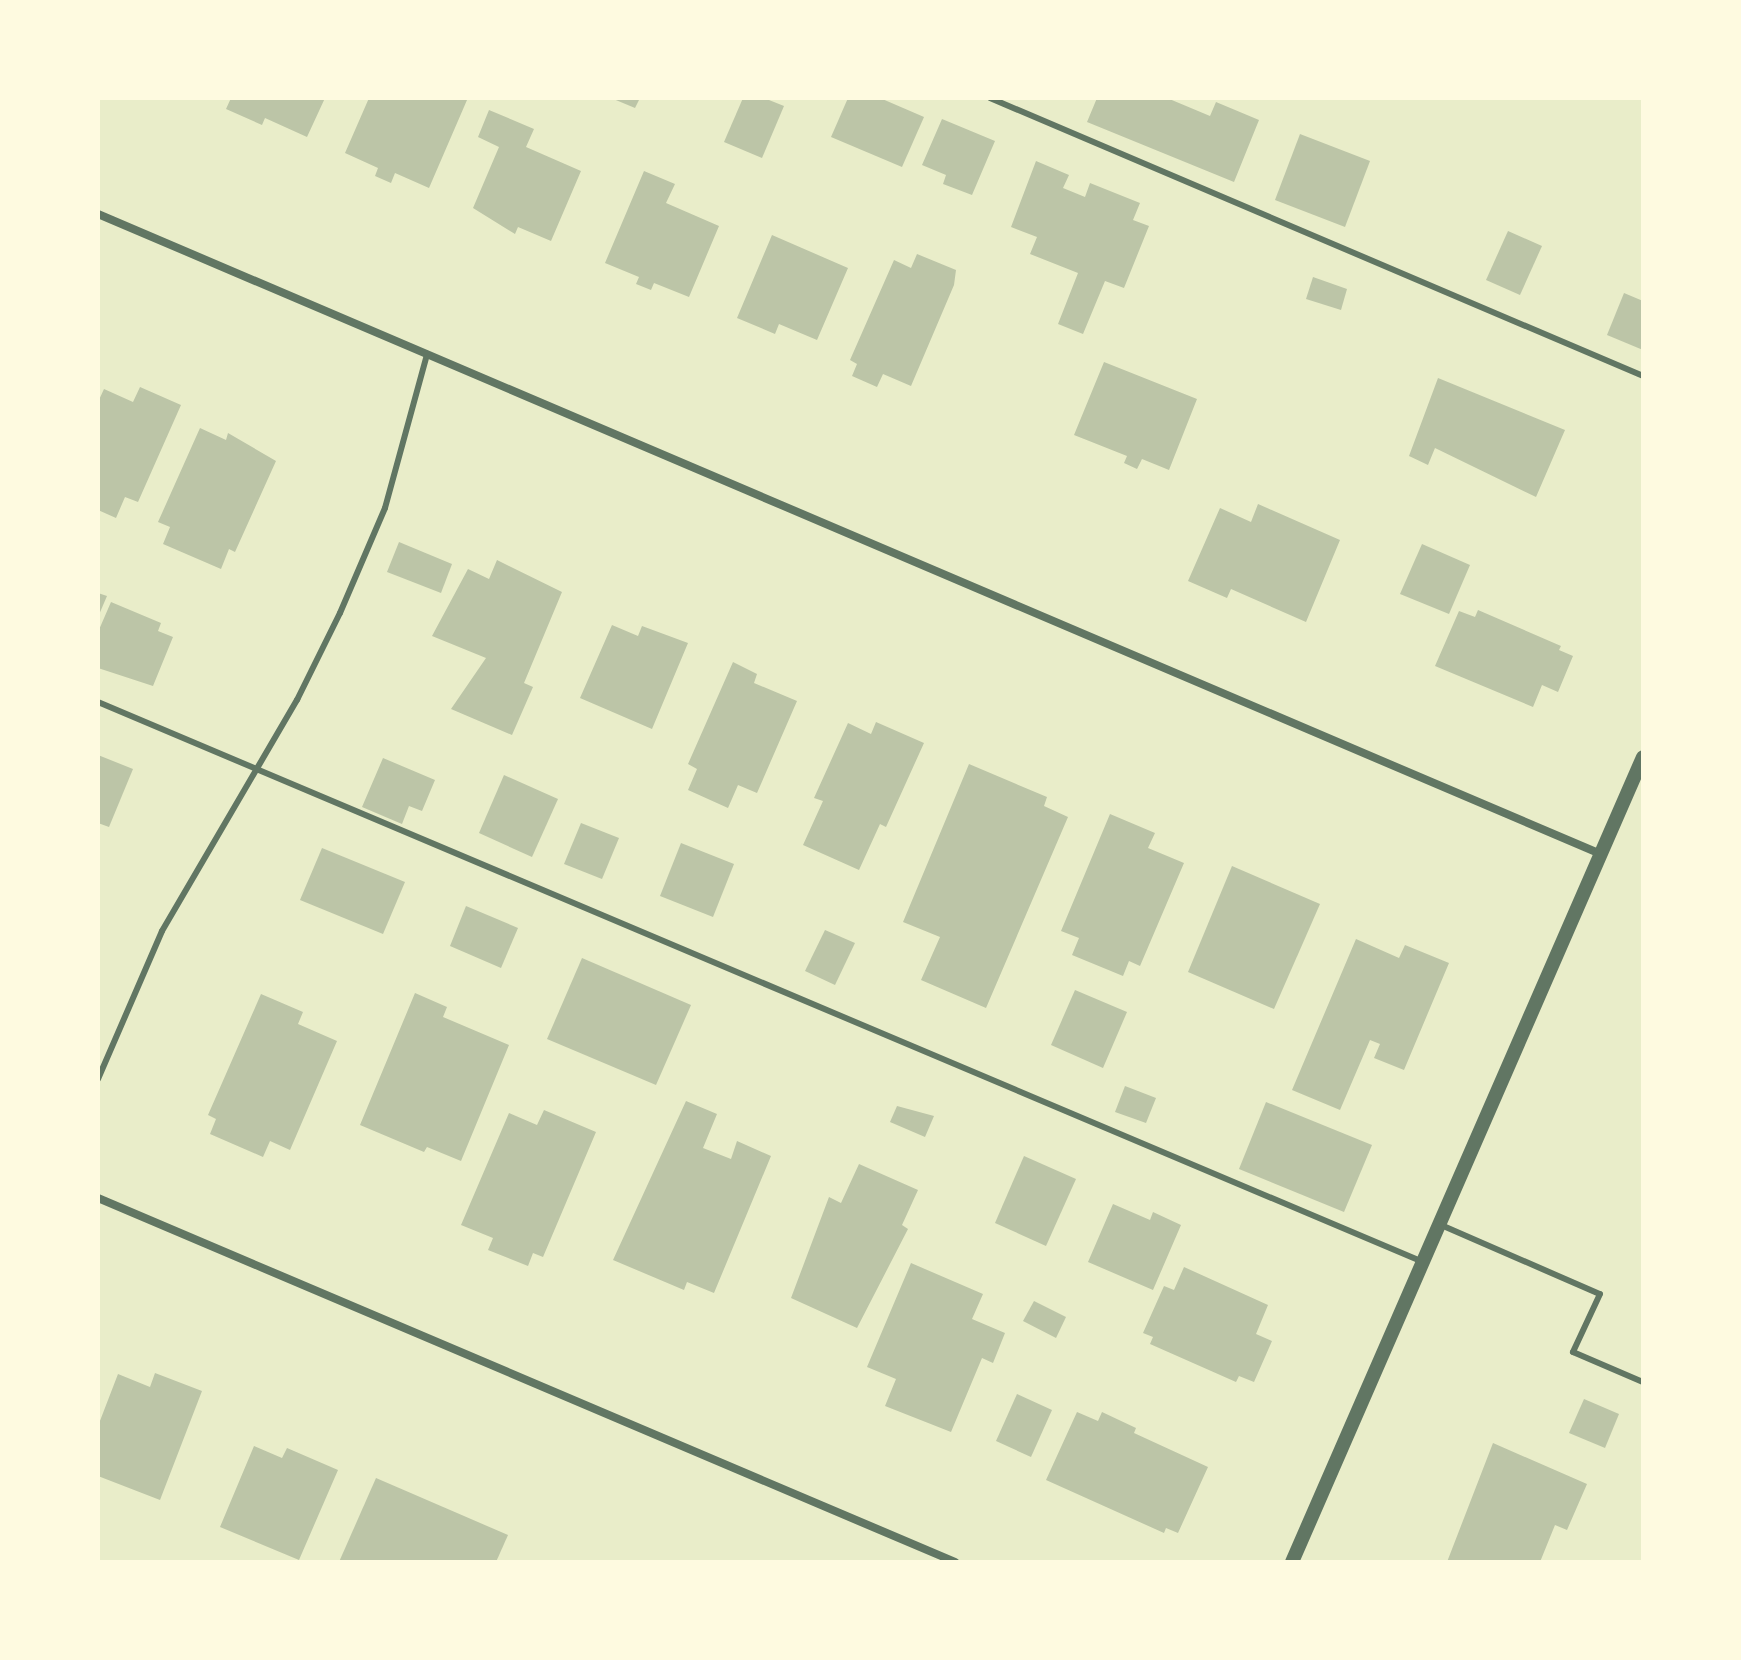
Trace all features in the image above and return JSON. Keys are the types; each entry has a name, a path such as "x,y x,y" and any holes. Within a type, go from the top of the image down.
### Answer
{"street":[{"path":"98,214 1601,854"},
{"path":"1292,1562 1642,761"},
{"path":"98,1198 955,1562"}],"lane":[{"path":"990,98 1643,376"},
{"path":"98,1079 162,931 303,688 366,555 385,508 427,354"},
{"path":"98,702 1423,1262"},
{"path":"1441,1225 1600,1294 1573,1352 1643,1382"}],"building":[{"path":"231,98 325,98 307,137 265,118 262,125 226,109"},
{"path":"369,98 467,100 429,188 395,173 391,183 375,176 378,168 345,153"},
{"path":"611,98 640,98 635,108"},
{"path":"743,98 764,98 784,106 762,158 724,142"},
{"path":"848,98 880,98 924,117 902,167 831,137"},
{"path":"1097,98 1167,98 1210,116 1216,102 1259,120 1234,182 1087,122"},
{"path":"489,110 534,129 526,147 581,171 551,241 518,227 515,234 473,208 499,147 478,137"},
{"path":"942,119 995,141 972,195 943,184 946,175 922,165"},
{"path":"1300,134 1370,161 1345,227 1275,200"},
{"path":"1036,161 1069,175 1063,188 1085,197 1090,183 1140,203 1133,220 1149,226 1124,288 1105,281 1083,334 1058,324 1078,273 1030,254 1037,237 1011,227"},
{"path":"644,171 675,184 666,203 719,226 689,297 654,283 651,290 636,284 639,277 605,263"},
{"path":"1508,231 1542,246 1520,295 1486,280"},
{"path":"772,235 848,268 817,340 779,324 775,334 737,318"},
{"path":"917,254 956,270 954,285 911,386 883,374 877,387 852,376 857,364 850,360 894,260 911,268"},
{"path":"1313,277 1347,289 1341,310 1306,299"},
{"path":"1624,293 1643,301 1643,350 1607,335"},
{"path":"1104,362 1197,399 1169,470 1142,459 1137,469 1124,463 1127,456 1074,435"},
{"path":"1438,378 1565,430 1536,497 1435,448 1428,465 1409,456"},
{"path":"140,387 181,405 138,502 125,497 116,518 98,510 98,402 104,389 133,402"},
{"path":"200,428 226,440 228,433 276,461 235,552 229,549 221,569 163,544 170,527 158,522"},
{"path":"1258,504 1340,540 1306,622 1231,589 1227,598 1188,581 1220,508 1251,522"},
{"path":"399,542 452,564 441,593 387,572"},
{"path":"1422,544 1470,565 1449,614 1400,594"},
{"path":"497,560 562,592 524,683 533,687 512,735 451,709 486,658 432,636 468,569 489,579"},
{"path":"98,593 107,596 98,617"},
{"path":"111,602 161,623 158,631 173,637 153,686 98,668 98,632"},
{"path":"1478,610 1561,646 1559,650 1573,656 1558,692 1542,685 1533,707 1435,666 1459,611 1475,617"},
{"path":"612,625 638,636 642,626 688,643 652,729 580,698"},
{"path":"733,662 757,674 754,683 797,701 757,793 738,785 728,808 688,790 697,769 688,764"},
{"path":"876,722 924,743 886,827 880,824 859,870 803,845 823,801 814,798 848,723 871,734"},
{"path":"98,755 133,769 109,827 98,823"},
{"path":"383,758 435,780 422,811 409,806 402,824 362,807"},
{"path":"969,764 1047,797 1044,806 1068,817 986,1008 921,980 940,937 903,922"},
{"path":"504,775 558,799 532,857 479,833"},
{"path":"1110,814 1155,833 1148,848 1184,863 1140,966 1129,961 1123,976 1072,955 1079,938 1061,931"},
{"path":"581,823 619,838 602,879 564,864"},
{"path":"681,843 734,864 713,917 660,896"},
{"path":"322,848 405,882 383,934 300,900"},
{"path":"1232,866 1320,904 1274,1009 1188,972"},
{"path":"466,906 518,928 501,968 450,946"},
{"path":"825,930 855,943 835,985 805,971"},
{"path":"1356,939 1399,958 1405,945 1449,963 1404,1070 1374,1058 1380,1044 1370,1040 1340,1110 1292,1090"},
{"path":"582,958 691,1005 656,1085 547,1039"},
{"path":"1075,990 1127,1012 1103,1068 1051,1045"},
{"path":"415,993 447,1007 443,1017 509,1045 461,1161 427,1147 424,1152 360,1125"},
{"path":"261,994 303,1012 298,1024 337,1041 290,1150 270,1141 263,1157 210,1134 216,1119 208,1115"},
{"path":"1125,1086 1156,1098 1146,1123 1115,1112"},
{"path":"686,1101 717,1114 703,1148 731,1159 737,1141 771,1156 714,1293 687,1282 684,1290 613,1260"},
{"path":"1266,1102 1372,1145 1344,1212 1239,1169"},
{"path":"897,1106 934,1116 925,1137 890,1122"},
{"path":"544,1110 596,1132 543,1257 533,1253 528,1266 488,1250 493,1238 461,1225 509,1113 537,1125"},
{"path":"1024,1156 1076,1179 1046,1246 995,1223"},
{"path":"859,1164 918,1190 902,1225 908,1229 857,1328 791,1298 829,1197 841,1203"},
{"path":"1113,1204 1150,1220 1153,1212 1181,1225 1153,1290 1088,1262"},
{"path":"911,1263 983,1294 972,1319 1005,1333 993,1363 982,1358 951,1432 885,1406 896,1379 867,1367"},
{"path":"1184,1267 1268,1305 1256,1334 1272,1341 1254,1382 1239,1376 1236,1382 1150,1344 1153,1337 1143,1333 1164,1286 1174,1290"},
{"path":"1034,1301 1066,1317 1056,1338 1023,1321"},
{"path":"155,1373 202,1391 160,1500 98,1476 98,1426 118,1374 150,1387"},
{"path":"1017,1394 1052,1410 1031,1457 996,1441"},
{"path":"1584,1399 1619,1414 1605,1448 1569,1433"},
{"path":"1077,1412 1098,1421 1102,1412 1136,1428 1134,1433 1208,1467 1178,1533 1166,1528 1164,1533 1046,1480"},
{"path":"1493,1443 1587,1484 1567,1530 1555,1525 1540,1562 1447,1562"},
{"path":"254,1446 282,1458 287,1448 338,1470 299,1560 220,1527"},
{"path":"376,1478 508,1535 496,1562 339,1562"}]}
